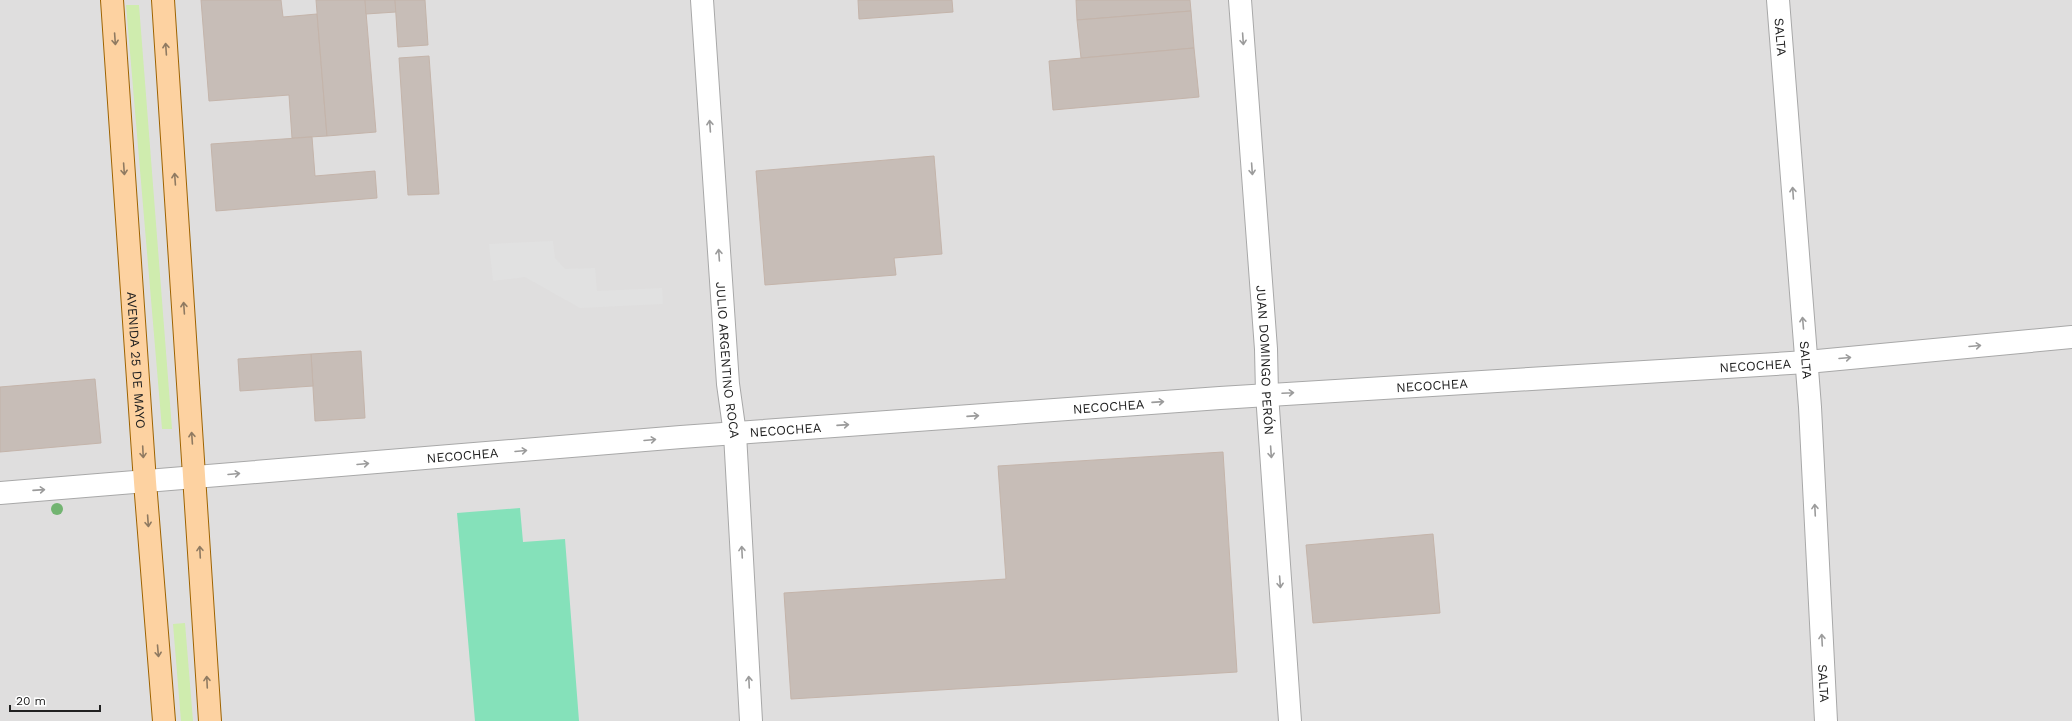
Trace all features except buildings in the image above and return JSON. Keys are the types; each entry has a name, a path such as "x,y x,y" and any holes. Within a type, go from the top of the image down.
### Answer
{"main road":[{"name":"AVENIDA 25 DE MAYO","path":"112,0 145,482 164,721"},
{"path":"163,0 210,721"}],"street":[{"name":"JULIO ARGENTINO ROCA","path":"702,0 728,376 735,434 751,721"},
{"name":"JUAN DOMINGO PERÓN","path":"1240,0 1266,349 1267,394 1290,721"},
{"name":"SALTA","path":"1778,0 1806,362 1826,721"},
{"name":"NECOCHEA","path":"0,493 735,434 1267,394 1806,362 2072,337"}],"shaded area":[{"path":"0,0 2072,0 2072,721 0,721"},
{"path":"553,241 555,258 565,269 595,268 597,291 662,288 663,304 580,308 525,277 493,281 489,244"}],"green space":[{"path":"126,5 139,5 172,429 162,429"},
{"path":"520,508 523,542 565,539 579,721 475,721 457,513"},
{"path":"185,623 193,721 181,721 173,624"}]}
